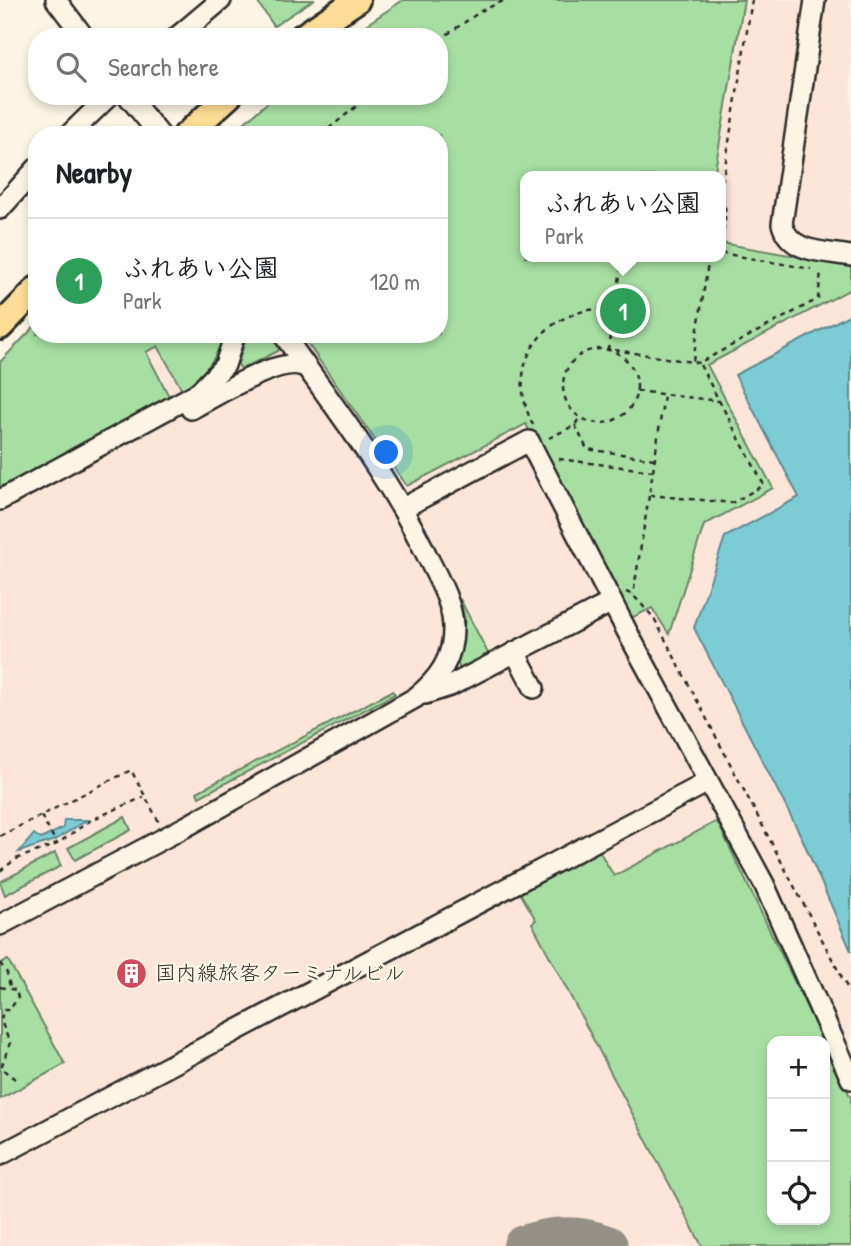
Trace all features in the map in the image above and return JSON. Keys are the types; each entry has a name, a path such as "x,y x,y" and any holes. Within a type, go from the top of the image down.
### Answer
{"main road":[{"path":"315,28 357,0"},
{"path":"196,126 219,105"},
{"path":"0,327 28,298"}],"street":[{"path":"56,0 77,28"},
{"path":"188,28 221,0"},
{"path":"815,0 782,224 784,232 796,245 851,256"},
{"path":"78,126 100,105"},
{"path":"135,105 153,126"},
{"path":"0,209 28,178"},
{"path":"0,500 211,384 226,365 232,343"},
{"path":"289,343 403,508 444,592 453,628 452,644 442,673 415,698"},
{"path":"104,445 190,410 277,366 294,362 307,368"},
{"path":"403,508 529,441 612,602 764,884 851,1079"},
{"path":"0,925 415,698 450,685 612,602"},
{"path":"515,652 534,688"},
{"path":"0,1155 708,782"}],"path":[{"path":"448,34 481,10 505,0"},
{"path":"724,171 751,0"},
{"path":"332,126 358,105"},
{"path":"608,349 627,361 633,369 637,391 628,411 619,418 598,423 580,417 565,398 564,376 577,357 586,352 608,349 699,363 818,299 822,271 726,253"},
{"path":"608,349 622,262"},
{"path":"692,362 708,262"},
{"path":"534,426 524,405 522,384 526,362 538,340 569,314 592,309 615,309"},
{"path":"650,495 732,503 764,485 699,363"},
{"path":"637,391 719,401"},
{"path":"664,395 633,595 654,618 851,995"},
{"path":"542,441 575,425 580,417"},
{"path":"575,425 587,449 655,459"},
{"path":"551,458 653,471"},
{"path":"0,836 131,770 160,825"},
{"path":"0,871 16,859 57,844 91,820 144,797"},
{"path":"41,816 57,844"},
{"path":"0,963 7,973 9,987"},
{"path":"0,987 16,990 18,998 9,1010 4,1010 1,1021 9,1043 1,1068 15,1079"}],"shaded area":[{"path":"403,0 851,0 851,1246 0,1246 0,362 28,333 28,343 448,343 448,126 240,126 265,105 448,105 448,28 361,28"}],"green space":[{"path":"256,0 313,0 274,26"},
{"path":"403,0 744,0 715,171 520,171 520,262 726,262 726,244 851,266 851,289 707,365 773,488 704,525 669,634 652,608 629,619 526,424 407,486 307,343 448,343 448,126 240,126 265,105 448,105 448,28 361,28"},
{"path":"28,333 28,343 220,343 208,366 182,390 158,346 146,352 170,398 0,490 0,362"},
{"path":"244,343 276,343 279,347 278,351 241,369 238,364"},
{"path":"460,599 490,657 461,672 458,664 465,620"},
{"path":"392,691 395,694 199,797 197,792"},
{"path":"125,817 131,830 75,860 68,848"},
{"path":"717,821 821,1036 767,1036 767,1225 830,1225 830,1054 851,1098 851,1246 702,1246 532,923 536,920 519,891 598,849 614,876"},
{"path":"55,853 61,866 5,895 0,882"},
{"path":"8,960 65,1064 0,1099 0,963"}],"water":[{"path":"851,314 851,951 802,838 694,628 725,537 799,497 735,375"},
{"path":"64,820 87,820 55,840 19,852 34,834 41,839 63,828"}],"taxiway":[{"path":"524,1246 566,1238 607,1246"}],"place":[{"name":"ふれあい公園","path":"623,311"},
{"name":"国内線旅客ターミナルビル","path":"132,973"}]}
